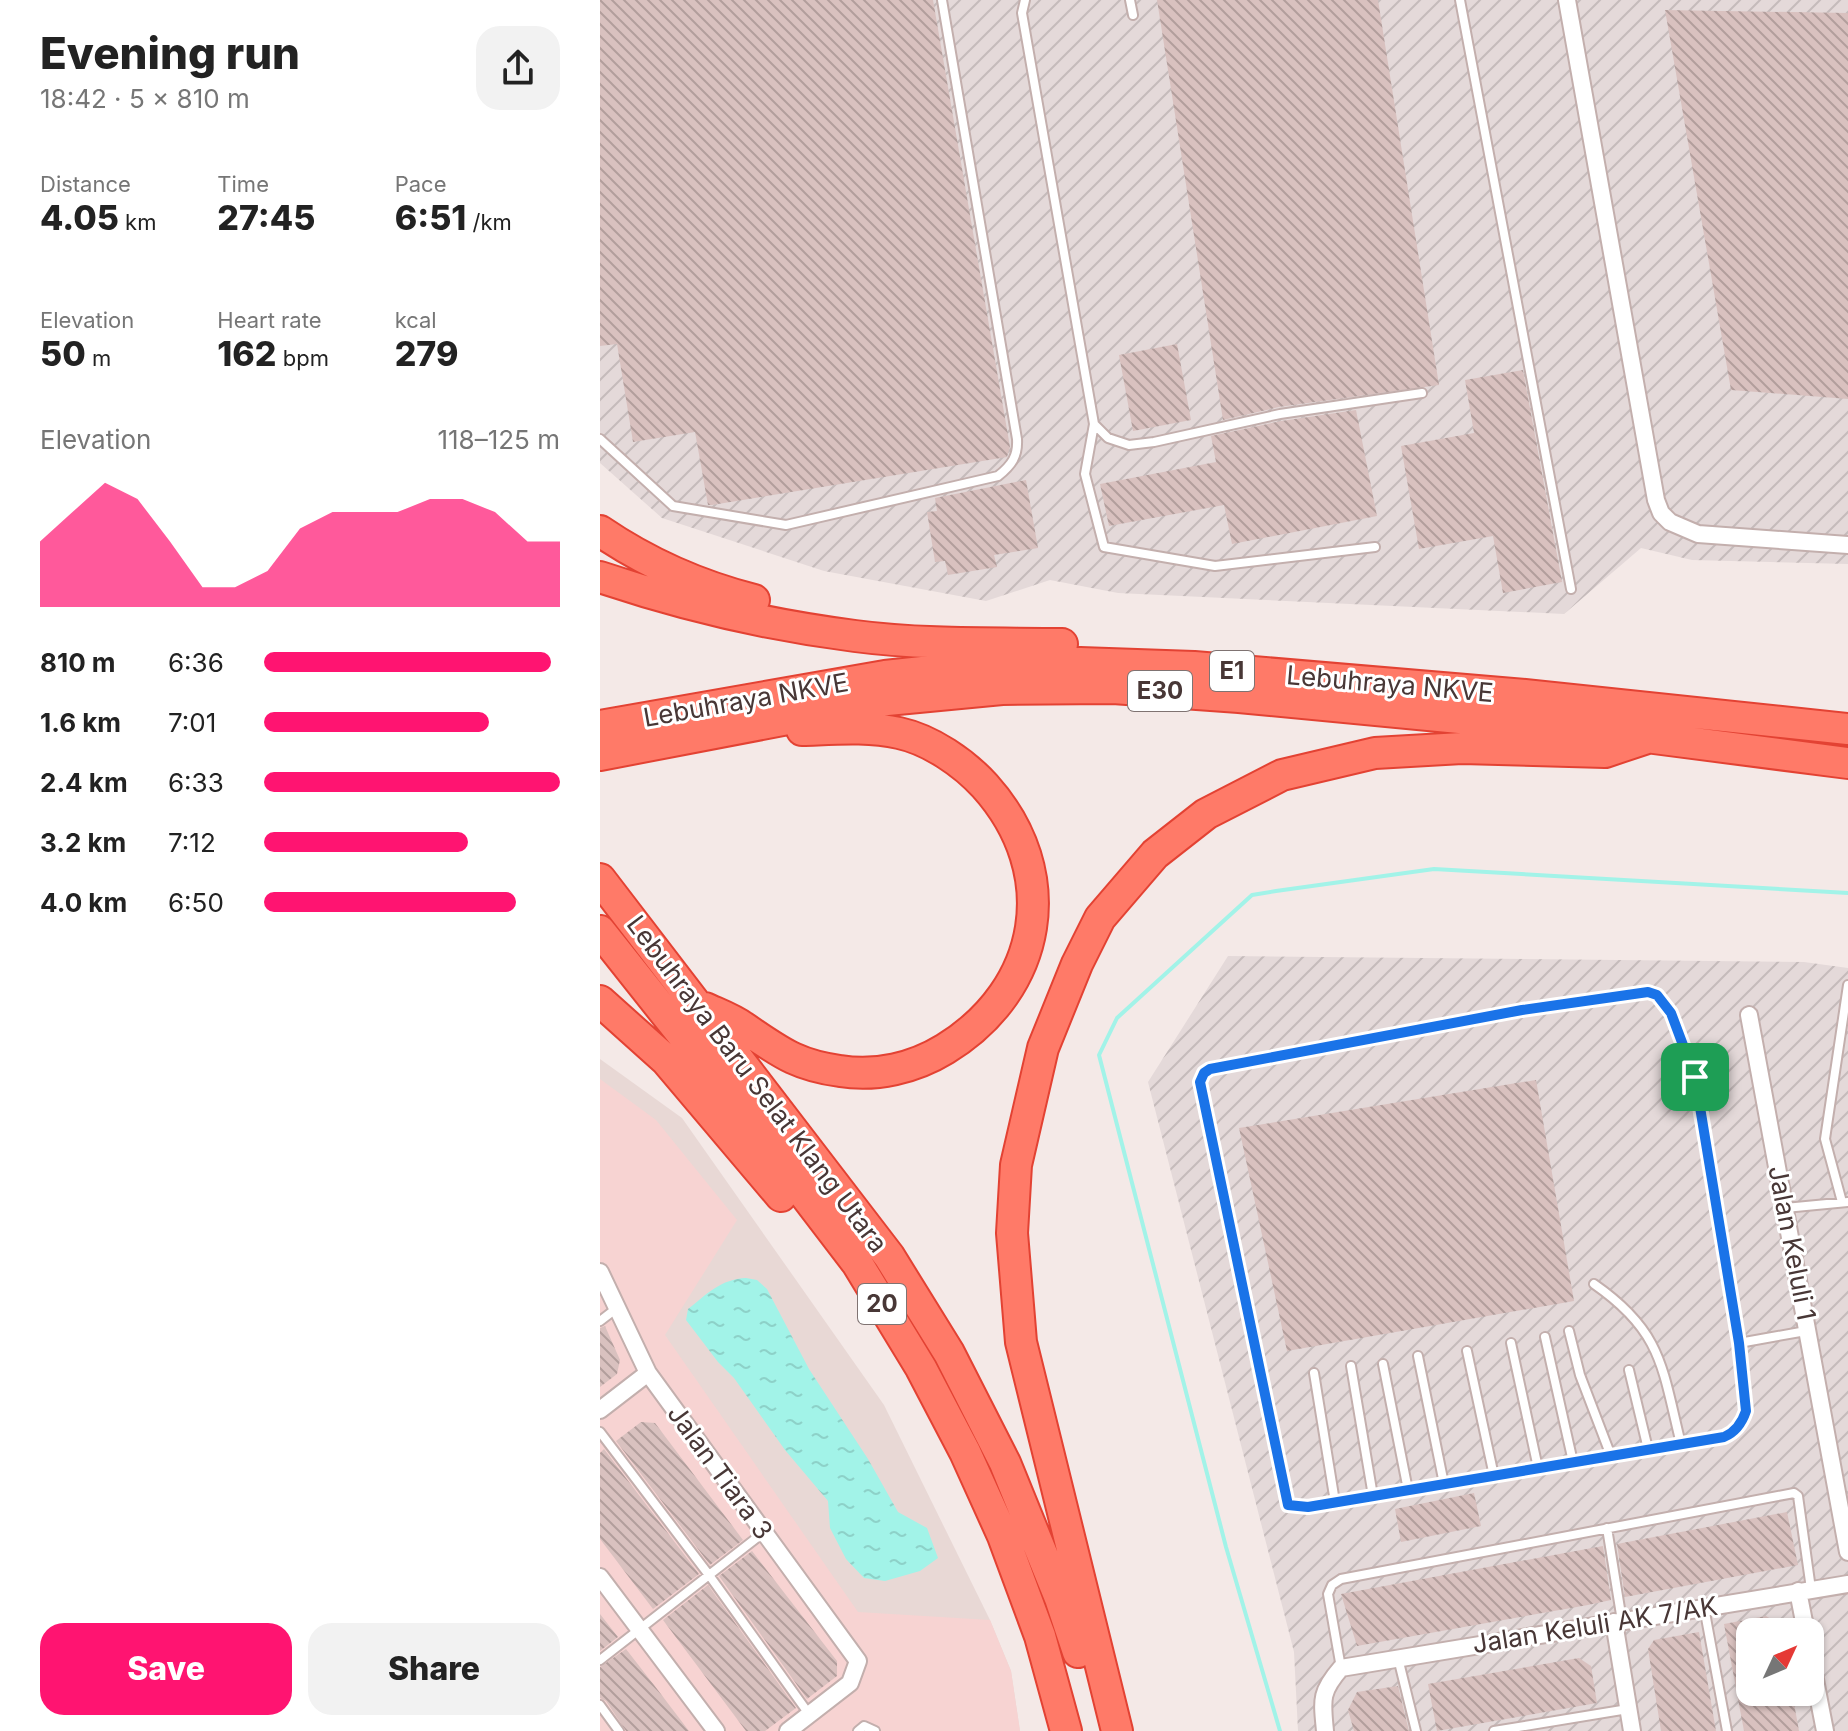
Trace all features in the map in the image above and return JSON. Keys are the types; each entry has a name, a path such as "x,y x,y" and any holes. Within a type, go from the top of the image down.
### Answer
{"highway":[{"path":"600,531 660,567 730,594 785,608 813,615 1048,644"},
{"path":"600,577 681,602 760,621 856,636 1115,645 1321,660 1525,695"},
{"name":"Lebuhraya NKVE","path":"609,724 885,676 988,665 1080,663 1152,665 1525,695 1848,729"},
{"name":"E30","path":"600,755 916,696 1002,689 1113,688 1255,698 1599,731 1848,763"},
{"path":"674,740 785,730 901,733 953,758 976,776 1001,804 1023,846 1032,890 1029,939 1016,979 1005,996 958,1041 913,1064 863,1073 822,1068 778,1053 742,1026 696,1003"},
{"path":"1117,1731 1021,1342 1012,1233 1016,1165 1043,1048 1060,1002 1100,918 1155,854 1206,814 1282,775 1375,753 1462,748 1605,752 1647,738"},
{"name":"Lebuhraya Baru Selat Klang Utara","path":"600,879 889,1256 949,1353 1005,1463 1060,1598 1084,1671 1099,1731"},
{"name":"Lebuhraya Baru Selat Klang Utara","path":"600,931 857,1263 921,1368 965,1452 1003,1536 1040,1636 1066,1731"},
{"path":"600,1001 666,1060 921,1368"}],"street":[{"path":"1567,0 1656,500 1661,513 1670,522 1698,534 1848,545"},
{"name":"Jalan Keluli 1","path":"1749,1015 1808,1331 1841,1468 1848,1552"},
{"name":"Jalan Tiara 3","path":"600,1272 648,1373 858,1661 850,1683 810,1715"},
{"path":"600,1410 648,1373"},
{"path":"600,1577 716,1731"},
{"name":"Jalan Keluli AK 7/AK","path":"1341,1668 1848,1584"},
{"path":"1805,1590 1806,1618"},
{"path":"1618,1622 1632,1731"},
{"path":"1325,1731 1322,1701 1325,1686 1341,1668"},
{"path":"1820,1706 1825,1731"},
{"path":"788,1731 810,1715"}],"lane":[{"path":"600,439 673,506 786,525 998,476 1010,466 1018,452 1017,439 942,0"},
{"path":"1025,0 1022,13 1094,424 1085,474 1104,547 1215,566 1375,547"},
{"path":"1130,0 1133,15"},
{"path":"1460,0 1571,589"},
{"path":"1094,424 1108,438 1129,445 1280,414 1422,393"},
{"path":"1785,1208 1845,1202 1825,1139 1848,985"},
{"path":"1648,992 1657,995 1671,1013 1695,1077 1739,1343 1746,1411 1742,1421 1731,1434 1724,1437 1308,1507 1288,1505 1200,1082 1204,1073 1210,1069 1522,1010 1648,992"},
{"path":"1594,1284 1620,1302 1654,1343 1681,1444"},
{"path":"600,1321 617,1308"},
{"path":"1569,1331 1580,1375 1611,1456"},
{"path":"1739,1343 1808,1331"},
{"path":"1545,1337 1573,1462"},
{"path":"1511,1343 1538,1468"},
{"path":"1467,1351 1494,1476"},
{"path":"1418,1356 1444,1484"},
{"path":"1383,1364 1408,1490"},
{"path":"1351,1366 1373,1496"},
{"path":"1629,1370 1648,1449"},
{"path":"1314,1373 1335,1502"},
{"path":"600,1432 810,1715"},
{"path":"1341,1668 1328,1594 1332,1585 1341,1579 1794,1493 1798,1496 1805,1590"},
{"path":"1607,1528 1618,1622"},
{"path":"600,1660 764,1532"},
{"path":"1704,1607 1727,1731"},
{"path":"1398,1658 1416,1731"},
{"path":"600,1705 619,1731"},
{"path":"1494,1731 1628,1709"},
{"path":"858,1731 864,1726 875,1731"}],"shaded area":[{"path":"600,0 1848,0 1848,564 1692,560 1641,548 1564,614 1118,593 1050,580 986,601 824,571 662,518 600,463"},
{"path":"1228,956 1804,962 1848,968 1848,1731 1298,1731 1294,1652 1148,1082"},
{"path":"600,1059 682,1118 884,1405 990,1620 1011,1671 1020,1731 600,1731"},
{"path":"600,1079 656,1120 737,1220 665,1335 858,1612 990,1620 1011,1671 1020,1731 600,1731"}],"water":[{"path":"757,1280 767,1289 809,1369 868,1459 898,1512 927,1528 938,1558 920,1571 885,1581 864,1578 846,1559 830,1528 828,1501 686,1320 688,1309 708,1293 729,1281"}],"building":[{"path":"600,0 933,0 1010,447 1007,457 708,505 695,432 633,442 617,344 600,346"},
{"path":"1157,0 1378,0 1439,385 1279,407 1223,420"},
{"path":"1665,10 1848,13 1848,399 1731,390"},
{"path":"1177,344 1191,420 1133,431 1119,355"},
{"path":"1523,370 1562,582 1503,593 1493,536 1419,549 1401,446 1474,433 1465,380"},
{"path":"1356,410 1377,516 1232,544 1224,505 1109,526 1100,484 1216,462 1211,436 1281,421"},
{"path":"1026,480 1038,548 994,555 997,567 948,575 945,561 935,562 927,512 937,511 935,498"},
{"path":"1536,1080 1574,1301 1287,1351 1239,1128"},
{"path":"605,1326 620,1360 617,1374 600,1387 600,1328"},
{"path":"641,1422 655,1423 743,1540 710,1565 616,1441"},
{"path":"604,1449 699,1574 653,1609 600,1539 600,1453"},
{"path":"1474,1493 1481,1526 1401,1542 1395,1509"},
{"path":"1787,1512 1798,1565 1625,1597 1617,1544"},
{"path":"1603,1546 1611,1600 1588,1605 1357,1646 1341,1594"},
{"path":"752,1551 837,1661 837,1676 807,1699 719,1576"},
{"path":"708,1585 796,1708 765,1731 746,1731 663,1620"},
{"path":"600,1614 618,1637 600,1651"},
{"path":"1736,1622 1736,1688 1724,1624"},
{"path":"1699,1632 1716,1731 1661,1731 1648,1649 1654,1640"},
{"path":"626,1649 689,1731 626,1731 606,1701 600,1698 600,1667"},
{"path":"1579,1658 1591,1666 1597,1703 1437,1731 1428,1684"},
{"path":"1398,1686 1409,1731 1354,1731 1348,1710 1357,1692"},
{"path":"1739,1706 1795,1706 1799,1731 1744,1731"}],"waterway":[{"path":"1280,1731 1226,1547 1099,1055 1117,1018 1252,895 1434,869 1848,893"}],"route":[{"path":"1648,992 1657,995 1671,1013 1695,1077 1739,1343 1746,1411 1736,1429 1724,1437 1308,1507 1288,1505 1200,1082 1204,1073 1210,1069 1522,1010 1648,992"}]}
